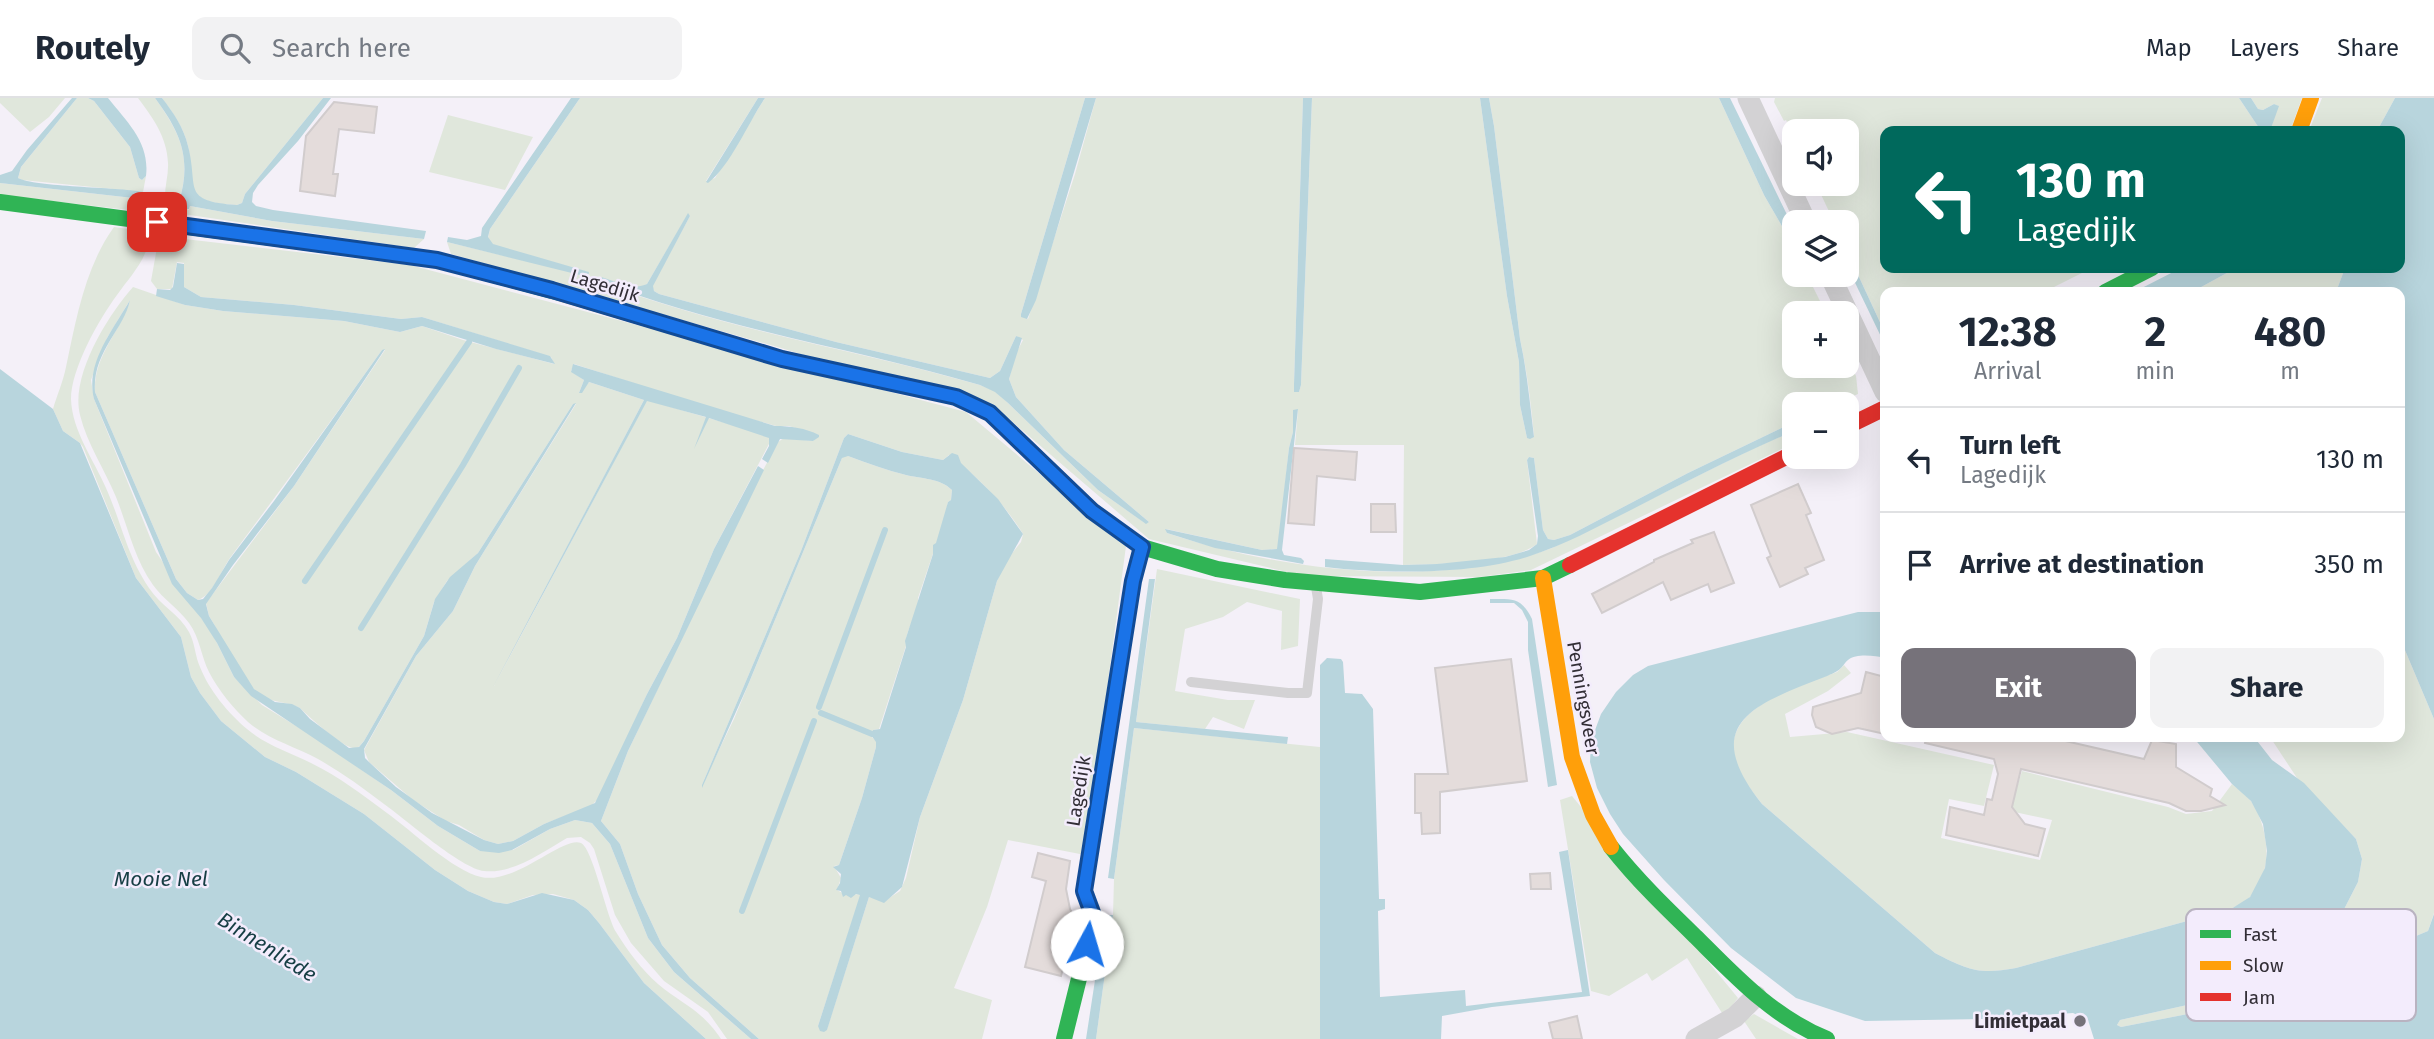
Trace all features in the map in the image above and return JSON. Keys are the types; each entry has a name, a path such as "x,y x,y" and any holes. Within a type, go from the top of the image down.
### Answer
{"street":[{"path":"1748,98 1800,210"},
{"path":"2301,126 2311,98"},
{"name":"Lagedijk","path":"0,202 437,260 552,290 782,359 956,397 990,413 1092,511 1142,547 1217,569 1316,584 1420,592 1543,578"},
{"path":"2115,287 2142,273"},
{"path":"1836,287 1880,380"},
{"path":"1859,421 1880,410"},
{"path":"1543,578 1782,459"},
{"name":"Lagedijk","path":"1064,1039 1094,918 1084,891 1133,581 1142,547"},
{"name":"Penningsveer","path":"1543,578 1572,757 1592,815 1608,842 1632,874 1756,996 1806,1031 1827,1039"},
{"path":"1696,1039 1735,1017 1756,996"}],"lane":[{"path":"1191,682 1307,693 1318,599 1316,584"}],"shaded area":[{"path":"0,98 65,98 49,117 30,132 0,103"},
{"path":"77,98 94,101 130,147 139,178 142,180 146,176 143,192 18,178 21,167"},
{"path":"138,98 155,98 172,123 184,159 183,186 179,202 186,206 186,209 189,210 190,206 272,221 424,239 414,248 169,212 165,200 168,163 165,145 154,120"},
{"path":"162,98 323,98 245,194 242,203 237,205 208,201 196,192 191,180 186,139 178,121"},
{"path":"580,98 758,98 706,181 715,178 765,98 1085,98 1021,314 1028,319 1075,174 1096,98 1303,98 1294,384 1294,391 1299,392 1312,98 1480,98 1507,296 1519,362 1520,405 1527,438 1534,436 1532,412 1489,98 1719,98 1764,195 1782,226 1782,287 1813,287 1820,301 1782,301 1782,378 1856,378 1858,392 1782,392 1782,428 1570,535 1554,540 1548,539 1543,530 1534,458 1529,457 1527,460 1537,544 1510,556 1417,565 1403,565 1404,445 1295,445 1298,410 1293,410 1293,432 1278,549 1262,550 1166,529 1167,533 1259,557 1309,566 1359,571 1459,569 1507,561 1552,548 1782,436 1782,449 1531,570 1479,577 1304,576 1149,539 1009,419 781,348 451,254 447,242 588,276 588,272 504,249 492,244 488,238 490,229","holes":["688,214 690,216 652,286 659,294 836,342 990,378 1000,371 1016,336 1023,340 1015,355 1009,379 1016,397 1064,450 1149,522 1145,523 1098,490 995,391 932,372 693,313 600,282 640,288 647,284"]},
{"path":"1775,98 2239,98 2258,126 1880,126 1880,273 2082,273 2054,287 1880,287 1880,322 1859,277 1859,210 1828,210 1822,196 1859,196 1859,119 1783,119 1774,102"},
{"path":"2251,98 2302,98 2292,126 2272,126 2278,106 2274,104 2263,110 2258,109"},
{"path":"2322,98 2395,98 2380,126 2311,126"},
{"path":"448,115 533,137 505,190 429,172"},
{"path":"0,183 153,201 146,212 0,195"},
{"path":"114,227 150,232 149,241 138,266 110,305 87,345 72,387 72,411 79,434 106,488 141,575 154,594 189,632 198,663 220,701 254,735 341,780 445,859 470,873 494,878 509,874 563,846 573,842 581,843 590,857 612,924 625,946 652,978 699,1014 721,1039 706,1039 644,983 599,923 588,910 574,900 553,894 533,895 507,904 494,902 468,891 435,870 364,814 296,772 265,757 221,721 200,693 191,677 181,637 136,578 83,447 63,431 53,409 65,373 89,276"},
{"path":"159,236 410,265 966,412 1126,546 1085,855 1008,840 987,907 954,988 992,1000 982,1039 759,1039 690,978 662,945 638,894 620,844 601,821 628,751 778,442 784,438 813,441 818,435 704,406 574,364 571,371 584,380 579,393 589,382 644,400 494,686 647,400 763,434 770,438 770,442 714,549 677,638 647,694 600,797 591,806 544,824 513,841 498,844 446,821 413,800 369,762 364,750 416,656 453,611 475,566 576,404 573,404 478,553 447,581 434,602 424,636 364,741 356,748 336,739 300,708 268,699 255,690 233,660 209,616 206,603 294,486 385,350 382,350 230,558 212,588 198,600 187,593 176,579 95,392 98,367 130,300 107,338 91,380 94,399 156,552 213,635 234,677 262,705 314,737 438,826 480,851 513,850 550,829 575,820 592,823 610,844 648,938 674,972 751,1039 727,1039 708,1012 664,981 631,943 615,915 594,849 581,837 567,838 517,866 495,871 474,868 448,853 335,769 264,734 248,722 213,679 189,623 146,575 116,497 87,436 78,399 93,347 113,313 133,287 185,305 223,311 344,321 400,332 422,326 463,340 554,364 551,357 422,317 401,319 294,305 201,297 184,287 184,263 177,262 172,289 157,289 151,281","holes":["848,434 902,452 943,460 949,455 990,491 1023,534 1021,542 1006,561 997,581 963,700 920,817 906,878 900,891 886,900 869,897 827,1029 818,1026 861,894 846,895 837,890 841,878 834,866 839,865 862,798 877,742 871,736 873,730 879,729 952,490 936,481 899,473 844,455 734,719 702,785 801,551 844,438"]},
{"path":"2227,273 2343,273 2338,287 2201,287"},
{"path":"1157,569 1300,599 1298,646 1281,650 1282,611 1247,602 1223,617 1185,629 1175,691 1228,700 1255,700 1244,729 1213,717 1205,729 1136,722"},
{"path":"2405,650 2434,719 2434,913 2428,931 2416,936 2416,909 2344,909 2358,882 2362,859 2356,839 2297,778 2273,742 2405,742"},
{"path":"1844,665 1851,673 1828,691 1785,714 1790,737 1847,732 1880,739 1880,742 1892,742 1994,765 1984,806 1949,799 1941,838 2040,860 2052,820 2010,811 2022,771 2168,807 2186,814 2212,811 2232,784 2251,801 2263,826 2266,864 2258,887 2248,899 2231,909 2186,909 2186,921 2016,968 1983,971 1956,964 1935,953 1762,804 1736,763 1733,744 1739,727 1750,713 1784,692 1837,672"},
{"path":"1134,728 1320,747 1320,1039 1096,1039"},
{"path":"1572,796 1738,998 1727,1012 1722,1013 1687,958 1652,981 1647,973 1609,996 1591,991 1560,800"},
{"path":"2186,1005 2186,1014 2121,1027 2117,1025 2120,1020"},
{"path":"1754,1014 1798,1039 1756,1039 1744,1021"}],"water":[{"path":"72,98 77,98 21,167 18,178 41,183 143,192 142,199 0,183 0,175 12,171"},
{"path":"88,98 108,98 136,134 145,153 146,176 142,180 139,178 130,147 94,101"},
{"path":"155,98 162,98 184,133 193,182 199,196 219,203 237,205 242,203 245,194 323,98 331,98 298,141 258,185 252,202 256,206 273,210 426,231 424,239 272,221 190,206 186,209 186,206 179,202 184,173 182,147 172,123"},
{"path":"571,98 580,98 490,229 488,237 493,244 589,272 588,277 447,242 448,237 467,240 481,236 482,228"},
{"path":"758,98 765,98 732,155 716,175 706,182"},
{"path":"1085,98 1096,98 1036,300 1027,319 1021,317 1021,314"},
{"path":"1303,98 1312,98 1301,385 1299,392 1294,392 1294,384"},
{"path":"1480,98 1489,98 1494,126 1534,437 1530,439 1527,438 1520,405 1519,362 1507,296"},
{"path":"1719,98 1730,98 1785,210 1782,210 1782,226 1764,195"},
{"path":"2239,98 2251,98 2258,109 2263,110 2274,104 2279,106 2272,126 2258,126"},
{"path":"2395,98 2434,98 2434,719 2405,650 2405,287 2338,287 2343,273 2405,273 2405,126 2380,126"},
{"path":"688,213 690,216 653,286 654,291 836,342 990,378 1000,371 1016,336 1022,338 1009,379 1016,397 1064,450 1149,522 1146,524 1098,490 1008,403 995,392 980,385 740,325 646,298 599,281 601,277 630,286 647,284"},
{"path":"177,263 184,264 184,287 201,297 294,305 401,319 422,317 550,356 555,364 422,326 400,332 344,321 223,311 185,305 156,296 157,289 170,290 173,287"},
{"path":"2171,273 2227,273 2201,287 2144,287"},
{"path":"1859,277 1880,322 1880,335 1857,287"},
{"path":"130,300 127,311 98,365 95,392 176,579 187,593 198,600 203,599 212,588 229,560 385,349 294,486 206,604 209,616 254,689 275,702 300,708 310,719 349,748 359,747 364,741 424,636 435,599 450,577 478,553 576,403 475,566 453,611 416,656 364,749 365,758 369,762 396,787 432,813 484,840 498,844 513,841 544,824 595,803 677,638 714,549 758,466 764,470 628,751 601,821 620,844 638,894 662,945 690,978 759,1039 751,1039 674,972 648,938 610,844 592,823 575,820 550,829 512,850 499,853 480,851 438,826 391,790 251,696 234,677 201,618 172,584 94,399 93,373 97,360"},
{"path":"573,364 775,426 808,431 819,437 813,441 780,439 768,463 762,459 769,446 769,438 709,418 694,449 706,417 647,401 493,687 644,400 589,382 582,393 579,393 584,380 571,372"},
{"name":"Mooie Nel","path":"0,369 53,409 63,431 80,443 136,578 181,637 191,677 221,721 265,757 296,772 364,814 435,870 468,891 494,902 507,904 542,893 574,900 588,910 599,923 644,983 706,1039 0,1039"},
{"path":"1298,409 1282,550 1284,555 1301,558 1303,564 1215,548 1167,533 1165,529 1262,550 1277,549 1293,432 1293,410"},
{"path":"1782,428 1782,437 1579,536 1530,556 1456,570 1401,572 1325,567 1325,559 1403,565 1437,564 1505,557 1529,550 1537,544 1538,536 1527,460 1529,457 1534,458 1543,530 1548,539 1554,540 1570,535"},
{"path":"848,434 902,452 943,460 952,453 958,455 961,463 998,499 1023,534 997,581 963,700 920,817 902,887 884,903 869,897 827,1030 824,1032 820,1031 818,1026 860,895 843,897 841,891 836,890 841,874 833,867 839,865 862,798 876,747 871,735 873,730 880,729 933,554 933,545 951,500 952,490 936,481 899,473 848,456 842,458 748,685 702,788 702,785 801,551 844,438"},
{"path":"1149,579 1155,579 1136,722 1288,737 1287,744 1134,728 1114,879 1108,878"},
{"path":"1490,599 1516,601 1532,619 1557,785 1548,787 1528,650 1528,622 1522,610 1514,603 1490,603"},
{"path":"1858,612 1880,612 1880,657 1856,656 1835,673 1774,698 1756,709 1742,722 1735,737 1735,755 1744,777 1762,804 1935,953 1974,970 2016,968 2186,921 2186,1005 2120,1020 2117,1025 2121,1027 2186,1014 2186,1021 2416,1021 2416,936 2428,931 2434,914 2434,1039 2094,1039 2088,1020 2073,1013 1983,1019 1865,1021 1796,998 1731,948 1664,880 1623,834 1597,788 1590,762 1591,741 1601,714 1616,692 1633,675 1648,666"},
{"path":"1327,658 1341,659 1343,662 1345,693 1362,694 1373,709 1379,899 1385,899 1385,909 1378,911 1380,997 1465,990 1466,1006 1582,992 1559,852 1568,850 1590,996 1492,1007 1442,1016 1441,1039 1320,1039 1320,665"},
{"path":"2197,742 2258,742 2272,760 2304,783 2356,839 2362,859 2358,882 2344,909 2231,909 2250,897 2265,868 2267,851 2263,824 2251,801 2232,784"},
{"path":"1105,915 1113,915 1096,1039 1086,1039"}],"building":[{"path":"334,102 377,107 374,133 339,129 333,174 338,174 335,196 300,191 306,136"},
{"path":"1294,448 1357,452 1355,480 1317,476 1314,525 1288,523"},
{"path":"1798,484 1811,513 1806,515 1824,560 1805,568 1808,574 1780,587 1767,558 1771,556 1751,505"},
{"path":"1371,504 1395,504 1396,532 1371,532"},
{"path":"1714,532 1734,583 1711,592 1708,584 1671,600 1663,582 1602,613 1592,594 1654,560 1693,543 1691,540"},
{"path":"1511,659 1527,781 1440,792 1440,833 1422,834 1421,813 1415,813 1415,774 1448,774 1435,668"},
{"path":"1866,672 1880,676 1880,733 1858,728 1832,734 1816,727 1812,715 1813,707 1861,693"},
{"path":"2070,742 2144,759 2151,742 2176,744 2176,767 2212,789 2210,796 2225,805 2201,811 2186,811 2169,803 2021,769 2012,807 2025,824 2045,829 2038,856 1946,835 1950,807 1984,815 1987,799 1992,800 1998,774 1994,759 1925,743"},
{"path":"1038,853 1070,861 1066,889 1075,919 1061,976 1025,967 1046,881 1032,877"},
{"path":"1550,873 1551,889 1531,889 1530,874"},
{"path":"1577,1016 1582,1039 1553,1039 1549,1023"}],"waterway":[{"path":"305,581 469,342"},
{"path":"361,628 463,465 519,368"},
{"path":"819,707 885,530"},
{"path":"821,713 872,734"},
{"path":"742,911 814,721"}],"traffic: fast":[{"path":"0,202 437,260 560,293"},
{"path":"2115,287 2142,273"},
{"path":"1016,438 1092,511 1142,547 1217,569 1285,580 1420,592 1543,578 1570,565"},
{"path":"1064,1039 1094,918 1084,891 1133,581 1142,547"},
{"path":"1611,847 1652,894 1756,995 1789,1019 1827,1039"}],"traffic: slow":[{"path":"2301,126 2311,98"},
{"path":"560,293 782,359 956,397 990,413 1016,438"},
{"path":"1543,578 1572,757 1593,815 1611,847"}],"traffic: jam":[{"path":"1859,421 1880,410"},
{"path":"1570,565 1782,459"}],"place":[{"name":"Limietpaal","path":"2080,1021"}],"route":[{"path":"157,222 437,260 552,290 782,359 956,397 990,413 1092,511 1142,547 1133,581 1084,891 1094,918 1087,944"}],"water label":[{"name":"Binnenliede","path":"267,947"}]}
